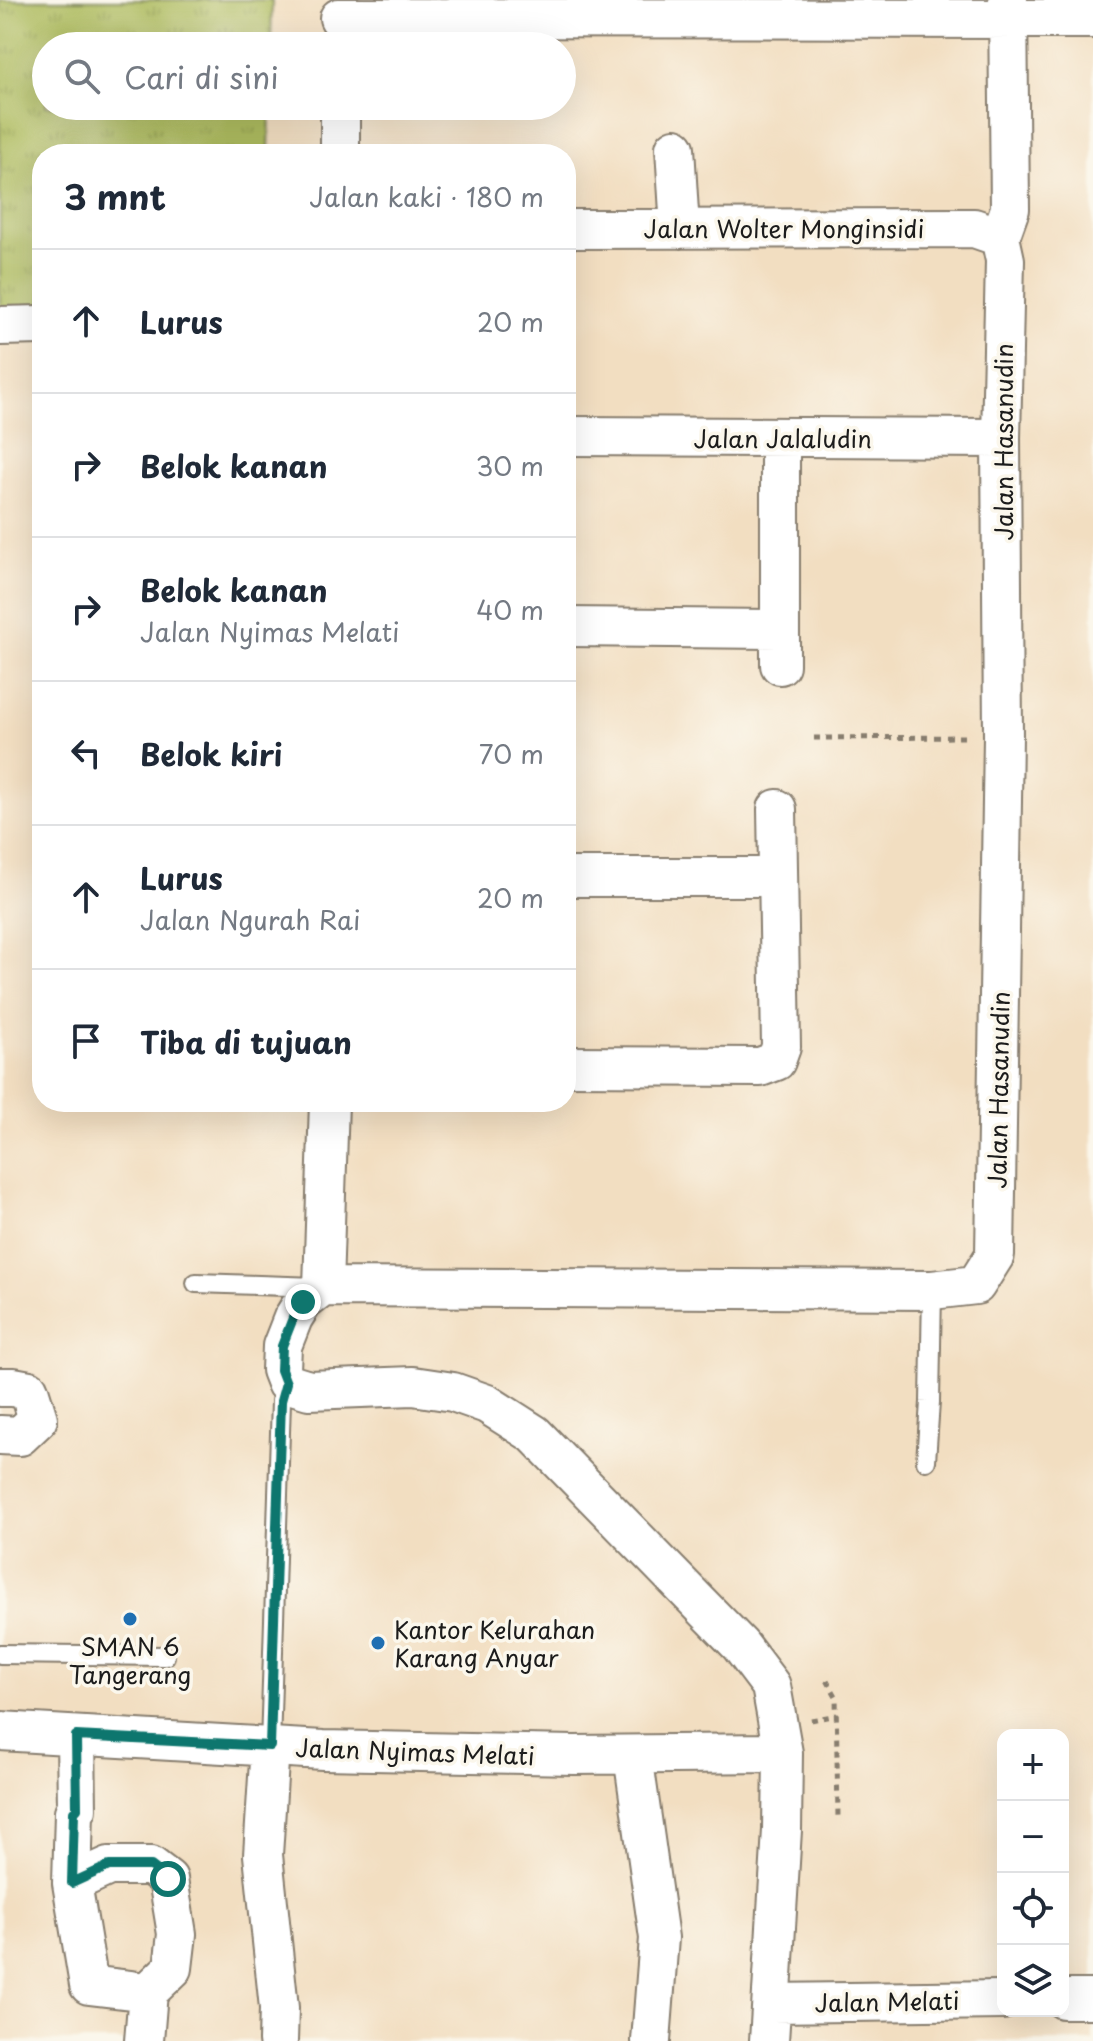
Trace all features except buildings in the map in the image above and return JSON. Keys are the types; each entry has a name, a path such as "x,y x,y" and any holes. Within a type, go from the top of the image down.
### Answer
{"street":[{"path":"339,21 553,9 1008,10 1093,19"},
{"path":"1000,237 1010,209 1008,10"},
{"path":"340,120 340,144"},
{"path":"675,148 680,229"},
{"name":"Jalan Wolter Monginsidi","path":"576,229 974,228 1000,237"},
{"name":"Jalan Hasanudin","path":"323,1287 932,1290 976,1285 995,1255 1003,736 1001,438 1005,260 1000,237"},
{"path":"0,326 32,325"},
{"name":"Jalan Jalaludin","path":"576,436 1001,438"},
{"path":"576,628 779,647 780,438"},
{"path":"576,1066 760,1067 776,1061 781,1047 777,809"},
{"path":"576,877 778,877"},
{"path":"329,1112 323,1287 303,1302 287,1332 282,1346 281,1370 286,1383 309,1390 413,1386 453,1392 487,1404 534,1434 740,1645 771,1686 783,1753 782,1830 769,2041"},
{"path":"0,1387 29,1390 38,1419 20,1436 0,1435"},
{"name":"Jalan Nyimas Melati","path":"0,1731 323,1750 633,1755 783,1753"},
{"path":"76,1736 77,1809 74,1812 72,1883 89,1985 148,1992"},
{"path":"270,1746 263,1855 279,2008 278,2041"},
{"path":"633,1755 659,1938 651,2041"},
{"path":"72,1883 109,1866 151,1866 168,1879 177,1934 173,1968 148,1992 144,2041"},
{"path":"1069,1999 1093,1999"},
{"name":"Jalan Melati","path":"772,2003 997,2000"}],"lane":[{"path":"196,1283 323,1287"},
{"path":"926,1461 932,1290"},
{"path":"270,1746 281,1401 286,1383"},
{"path":"0,1654 165,1656"}],"path":[{"path":"814,738 1003,736"},
{"path":"827,1680 836,1696 838,1818"},
{"path":"827,1717 837,1715"}],"green space":[{"path":"0,0 272,0 271,32 32,32 32,120 270,120 269,144 32,144 32,333 0,331"}],"place":[{"name":"SMAN 6 Tangerang","path":"130,1619"},
{"name":"Kantor Kelurahan Karang Anyar","path":"378,1643"}],"route":[{"path":"168,1879 151,1866 109,1866 72,1883 74,1812 77,1809 76,1736 270,1746 281,1401 286,1383 281,1370 282,1346 303,1302"}]}
